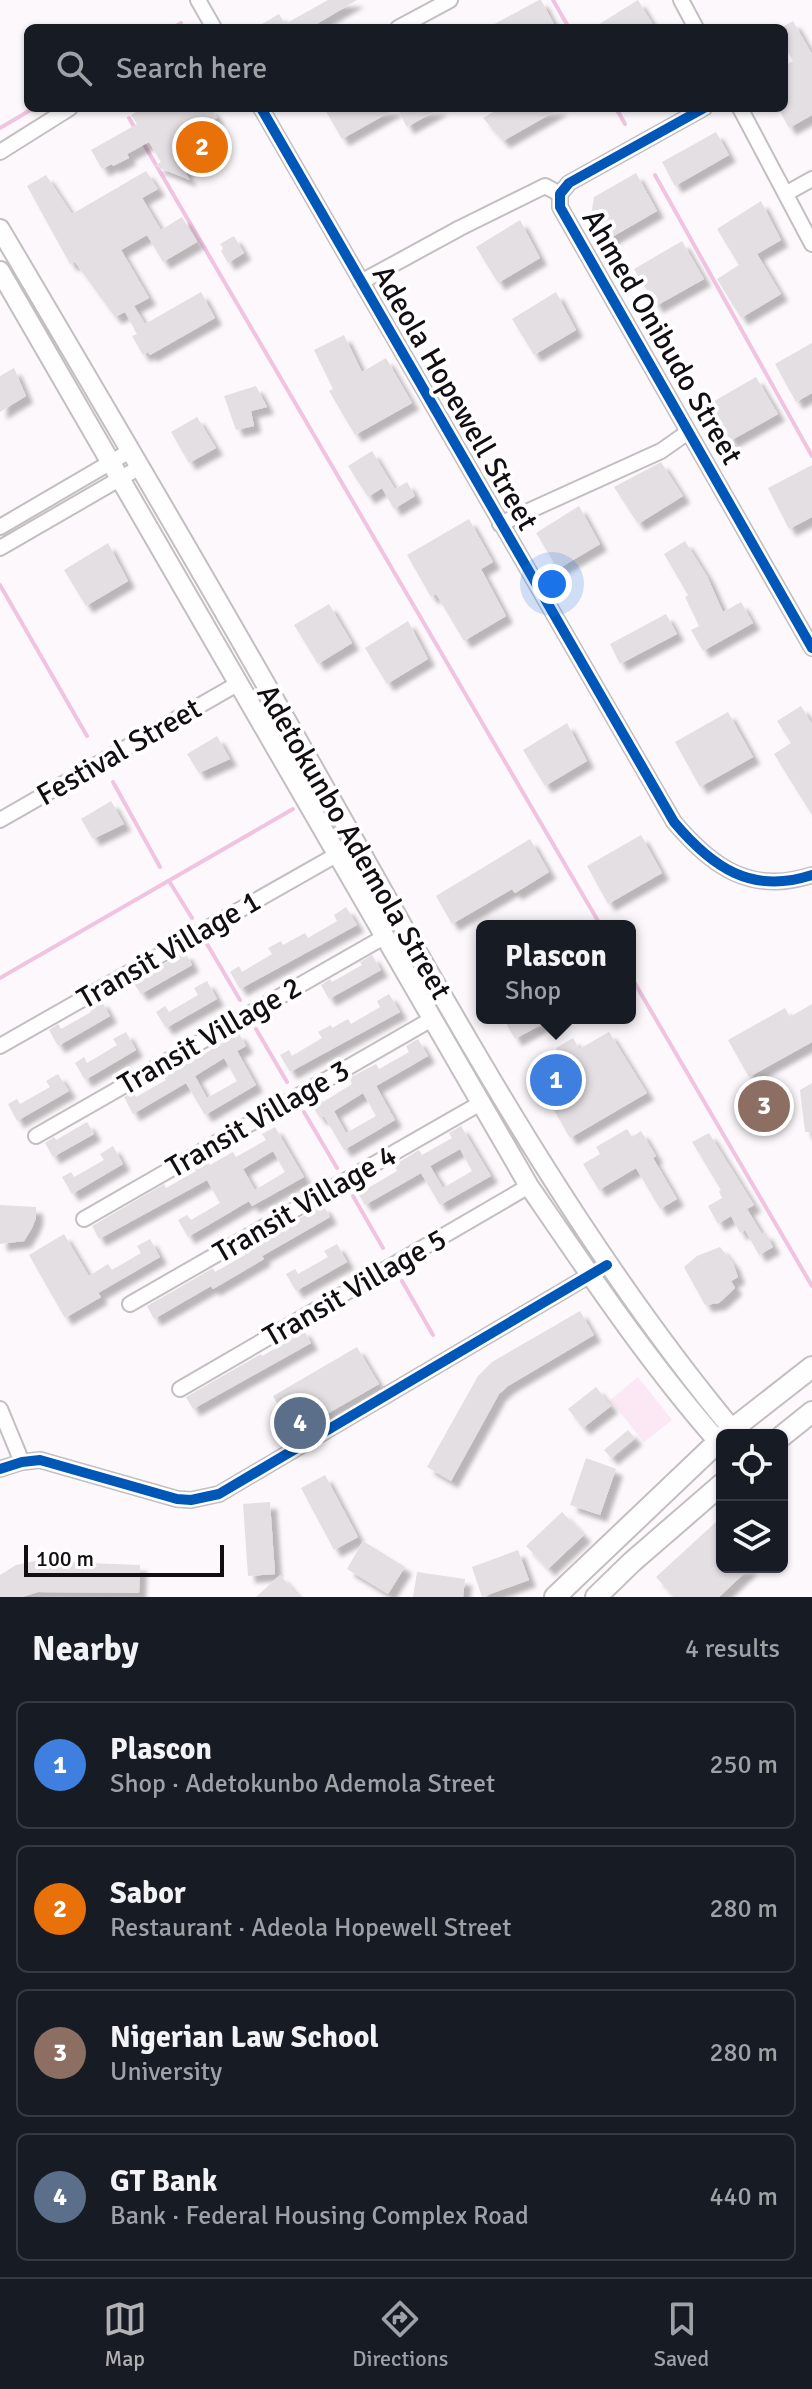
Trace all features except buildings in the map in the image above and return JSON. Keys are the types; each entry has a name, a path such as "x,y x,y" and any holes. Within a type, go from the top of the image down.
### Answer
{"highway":[{"path":"736,1429 812,1367"},
{"path":"788,1431 812,1412"},
{"path":"555,1597 716,1446"},
{"path":"596,1597 716,1489"}],"main road":[{"name":"Adetokunbo Ademola Street","path":"0,229 486,1074 607,1265 720,1429"},
{"name":"Adetokunbo Ademola Street","path":"0,271 529,1186 590,1275 719,1429"}],"street":[{"path":"198,0 207,24"},
{"path":"405,24 450,0"},
{"path":"681,0 694,24"},
{"path":"0,152 64,112"},
{"name":"Adeola Hopewell Street","path":"263,112 674,822 697,850 723,869 759,881 812,875"},
{"name":"Ahmed Onibudo Street","path":"697,112 569,183 560,194 560,207 812,648"},
{"path":"742,112 812,244"},
{"path":"787,193 812,179"},
{"path":"361,282 545,186 560,194"},
{"path":"500,524 661,451 688,432"},
{"path":"0,548 135,459"},
{"path":"0,527 116,470"},
{"name":"Festival Street","path":"0,820 239,683"},
{"name":"Transit Village 1","path":"0,1046 338,854"},
{"name":"Transit Village 2","path":"36,1136 384,937"},
{"name":"Transit Village 3","path":"84,1219 432,1019"},
{"name":"Transit Village 4","path":"130,1304 479,1104"},
{"name":"Transit Village 5","path":"180,1389 529,1186"},
{"path":"0,1469 40,1460 177,1499 191,1500 219,1494 607,1265"},
{"path":"0,1409 22,1462"}],"shaded area":[{"path":"638,1377 672,1420 644,1442 610,1400"}],"waterway":[{"path":"553,0 567,24"},
{"path":"0,128 27,112"},
{"path":"618,112 625,124"},
{"path":"129,118 136,130"},
{"path":"142,141 597,920"},
{"path":"655,175 812,456"},
{"path":"0,585 87,736"},
{"path":"113,782 160,867"},
{"path":"0,978 293,809"},
{"path":"169,881 192,918"},
{"path":"207,944 240,1000"},
{"path":"636,985 812,1286"},
{"path":"256,1029 287,1082"},
{"path":"304,1112 337,1168"},
{"path":"353,1196 383,1248"},
{"path":"402,1281 433,1335"}],"cycle path":[{"path":"263,112 674,822 703,852 734,873 770,881 812,875"},
{"path":"697,112 569,183 560,194 560,207 812,648"},
{"path":"0,1469 40,1460 177,1499 191,1500 219,1494 607,1265"}],"place":[{"name":"Sabor","path":"202,147"},
{"name":"Plascon","path":"556,1080"},
{"name":"Nigerian Law School","path":"764,1106"},
{"name":"GT Bank","path":"300,1423"}]}
